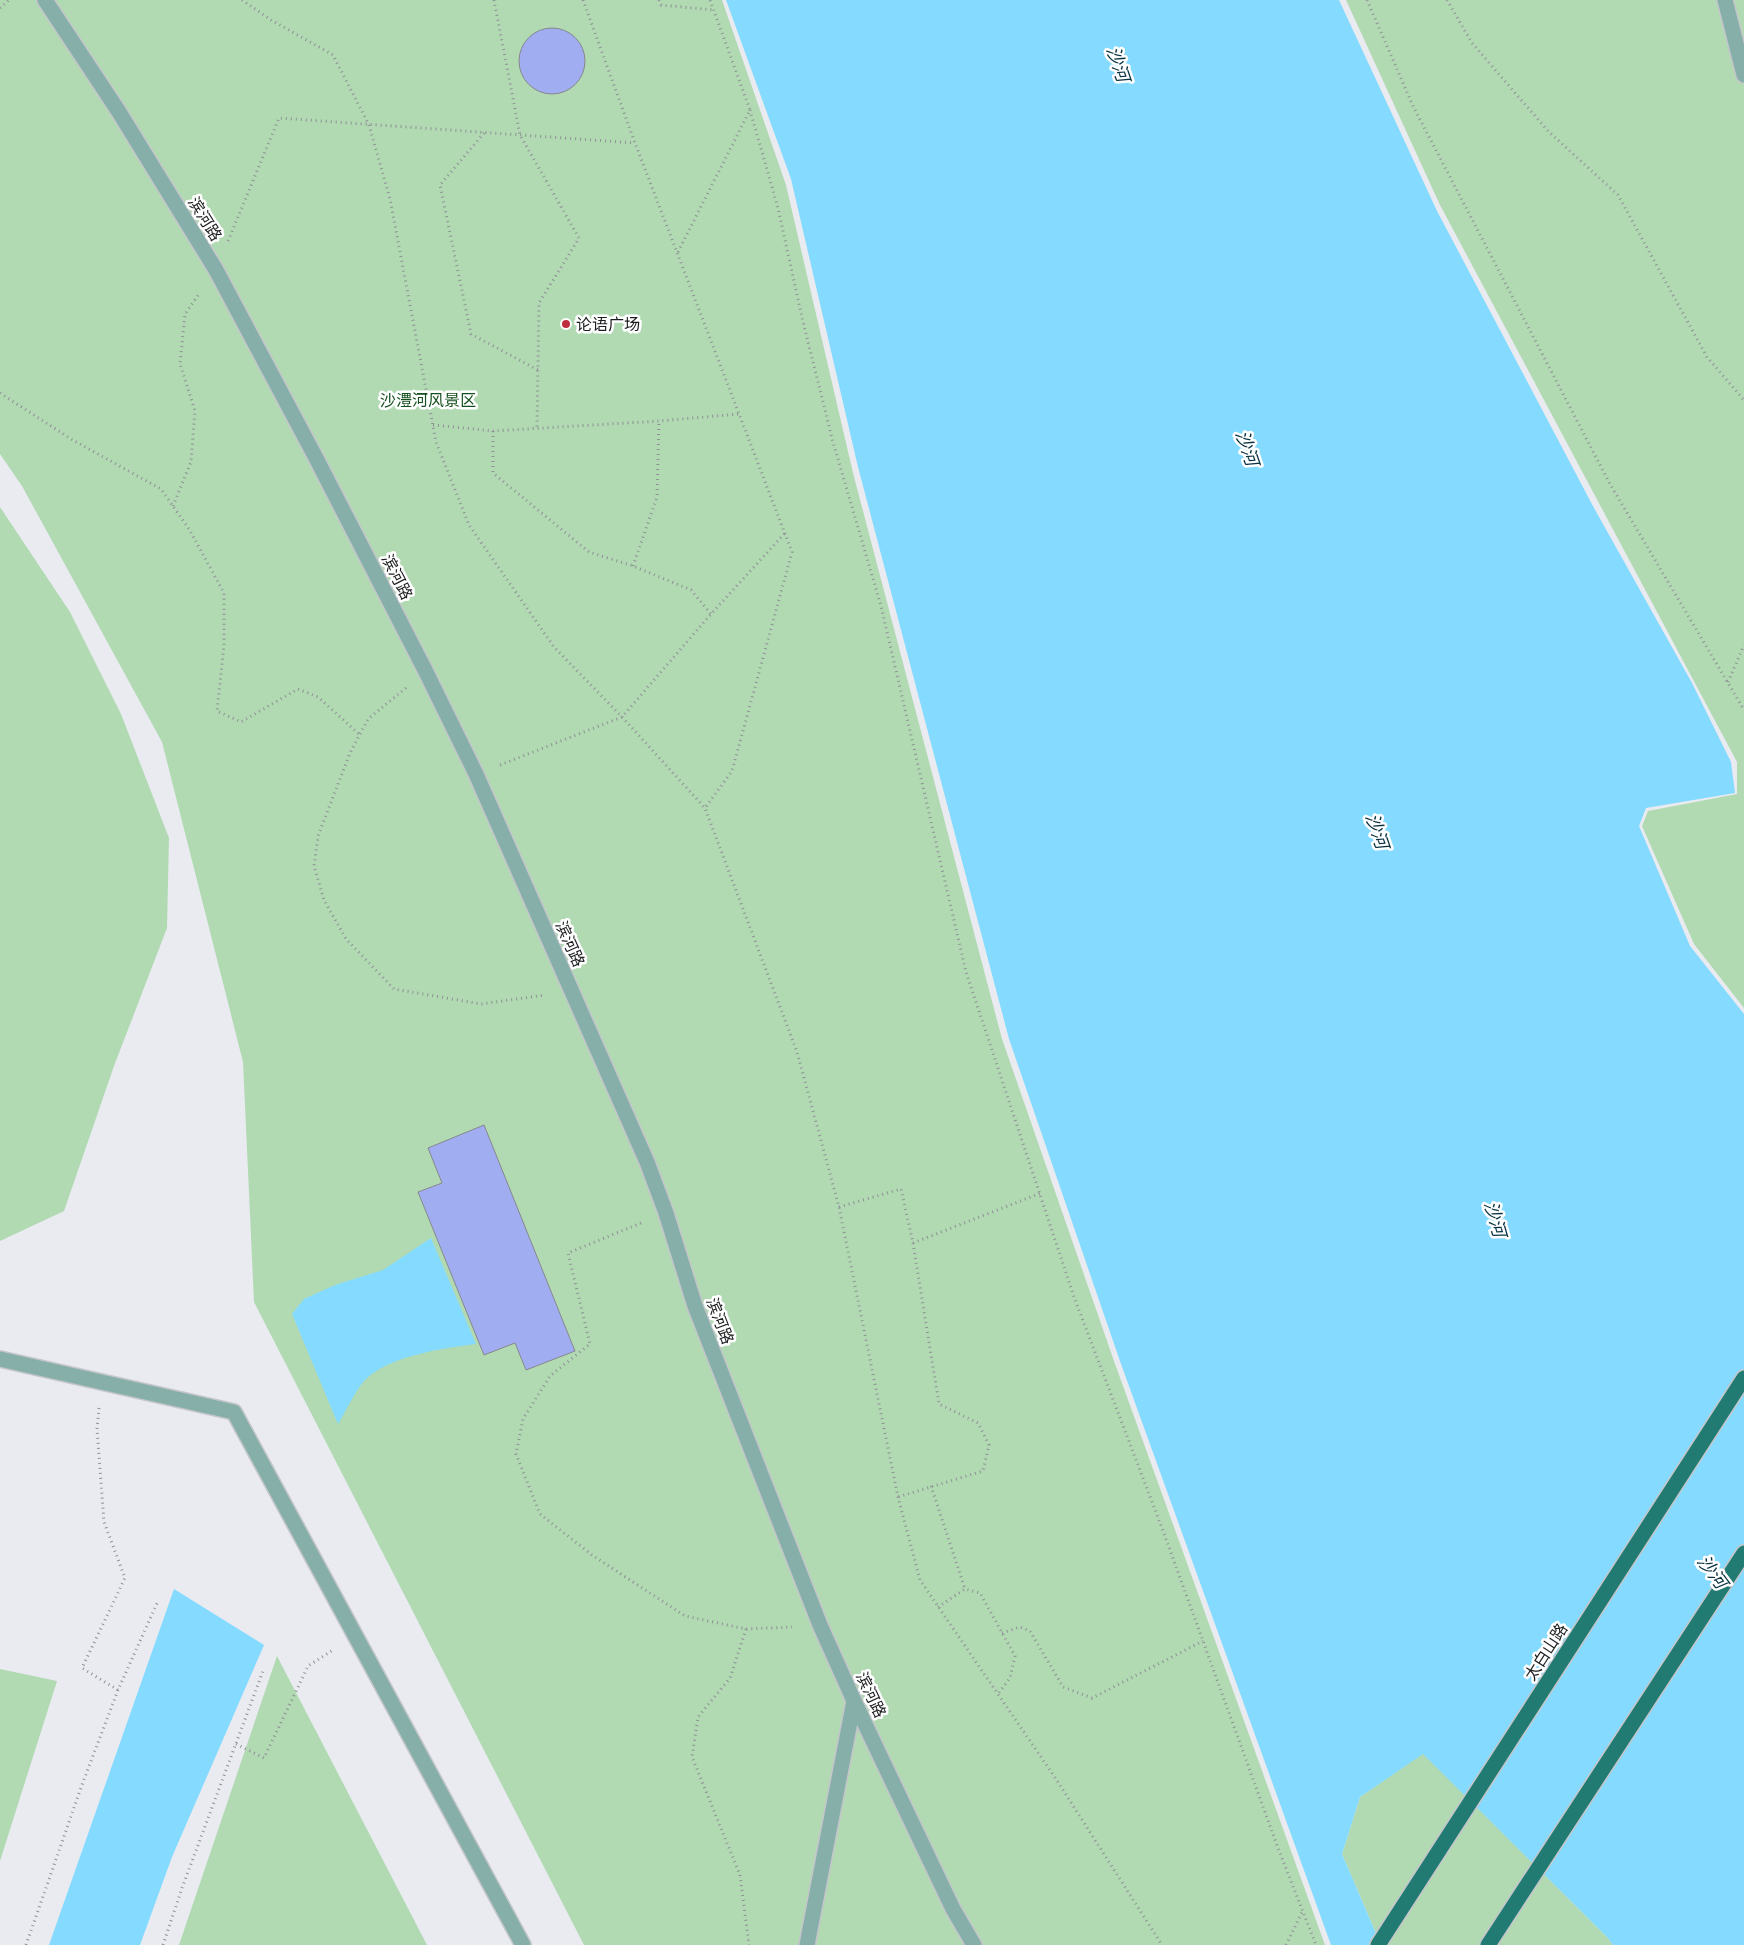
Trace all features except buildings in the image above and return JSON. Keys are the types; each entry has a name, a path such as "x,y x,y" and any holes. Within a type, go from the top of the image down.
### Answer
{"main road":[{"name":"太白山路","path":"1378,1945 1744,1378"},
{"path":"1488,1945 1744,1553"}],"street":[{"name":"滨河路","path":"45,0 119,112 216,270 316,458 476,774 647,1162 666,1213 695,1306 820,1625 952,1909 974,1945"},
{"path":"1725,0 1744,75"},
{"path":"0,1359 234,1412 523,1945"},
{"path":"807,1945 854,1701"}],"path":[{"path":"0,8 9,0"},
{"path":"242,0 271,20 333,54 368,125 390,199 436,442 469,525 554,647 622,717 705,808 797,1052 839,1207 898,1497 920,1580 1056,1779 1162,1945"},
{"path":"494,0 520,135 579,238 539,303 537,428"},
{"path":"583,0 635,143 792,552 732,771 705,808"},
{"path":"659,0 661,6 714,10"},
{"path":"710,0 750,110 778,208 803,322 833,442 881,606 966,972 1074,1297 1302,1912 1316,1945"},
{"path":"1367,0 1413,106 1610,484 1744,710"},
{"path":"1447,0 1478,51 1548,131 1618,195 1707,357 1744,400"},
{"path":"677,253 750,110"},
{"path":"173,506 191,462 195,410 180,364 185,314 216,270 279,118 635,143"},
{"path":"484,133 440,185 472,334 538,370"},
{"path":"0,393 71,439 161,489 189,529 224,593 224,645 217,712 241,722 298,689 318,697 360,734"},
{"path":"433,425 493,431 739,414"},
{"path":"633,566 657,497 658,421"},
{"path":"493,431 493,473 589,552 633,566 691,590 711,614"},
{"path":"476,774 622,717 711,614 785,533"},
{"path":"1728,682 1744,645"},
{"path":"426,672 368,719 350,754 318,836 314,866 324,900 346,939 394,989 481,1004 572,992"},
{"path":"839,1207 901,1189 913,1243 939,1404 978,1423 989,1445 983,1471 898,1497"},
{"path":"913,1243 1041,1193"},
{"path":"666,1213 568,1253 590,1344 550,1376 523,1419 516,1454 540,1514 592,1555 685,1616 746,1629 820,1625"},
{"path":"101,1382 97,1429 104,1522 125,1578 82,1668 118,1690"},
{"path":"931,1486 965,1589"},
{"path":"938,1607 965,1589 980,1593 1015,1656 1010,1678 998,1694"},
{"path":"26,1945 83,1782 118,1690 158,1601"},
{"path":"1002,1633 1020,1627 1030,1631 1063,1687 1092,1698 1203,1641"},
{"path":"746,1629 730,1678 698,1717 692,1757 740,1875 748,1945"},
{"path":"236,1744 264,1758 308,1666 355,1636"},
{"path":"164,1945 182,1888 263,1671"},
{"path":"1286,1945 1302,1912"}],"green space":[{"name":"沙澧河风景区","path":"0,0 722,0 786,185 853,473 1002,1039 1114,1361 1325,1945 584,1945 254,1302 243,1062 162,742 22,486 0,454"},
{"path":"1346,0 1744,0 1744,1008 1694,944 1642,826 1648,811 1737,794 1737,762 1440,205"},
{"path":"0,507 70,612 121,714 169,838 167,928 114,1066 64,1211 0,1241"},
{"path":"277,1656 427,1945 179,1945"},
{"path":"0,1669 57,1681 0,1861"},
{"path":"1423,1753 1613,1945 1381,1945 1342,1854 1360,1797"}],"water":[{"name":"沙河","path":"726,0 1339,0 1437,211 1594,508 1692,683 1731,762 1735,793 1646,808 1639,826 1690,946 1744,1014 1744,1945 1613,1945 1423,1754 1360,1797 1342,1854 1381,1945 1331,1945 1121,1364 1009,1039 858,467 791,179"},
{"path":"431,1238 476,1344 433,1351 401,1359 374,1372 364,1381 353,1396 338,1424 292,1314 304,1299 335,1285 383,1270"},
{"path":"174,1589 264,1645 172,1857 140,1945 49,1945"}],"place":[{"name":"论语广场","path":"566,324"}]}
